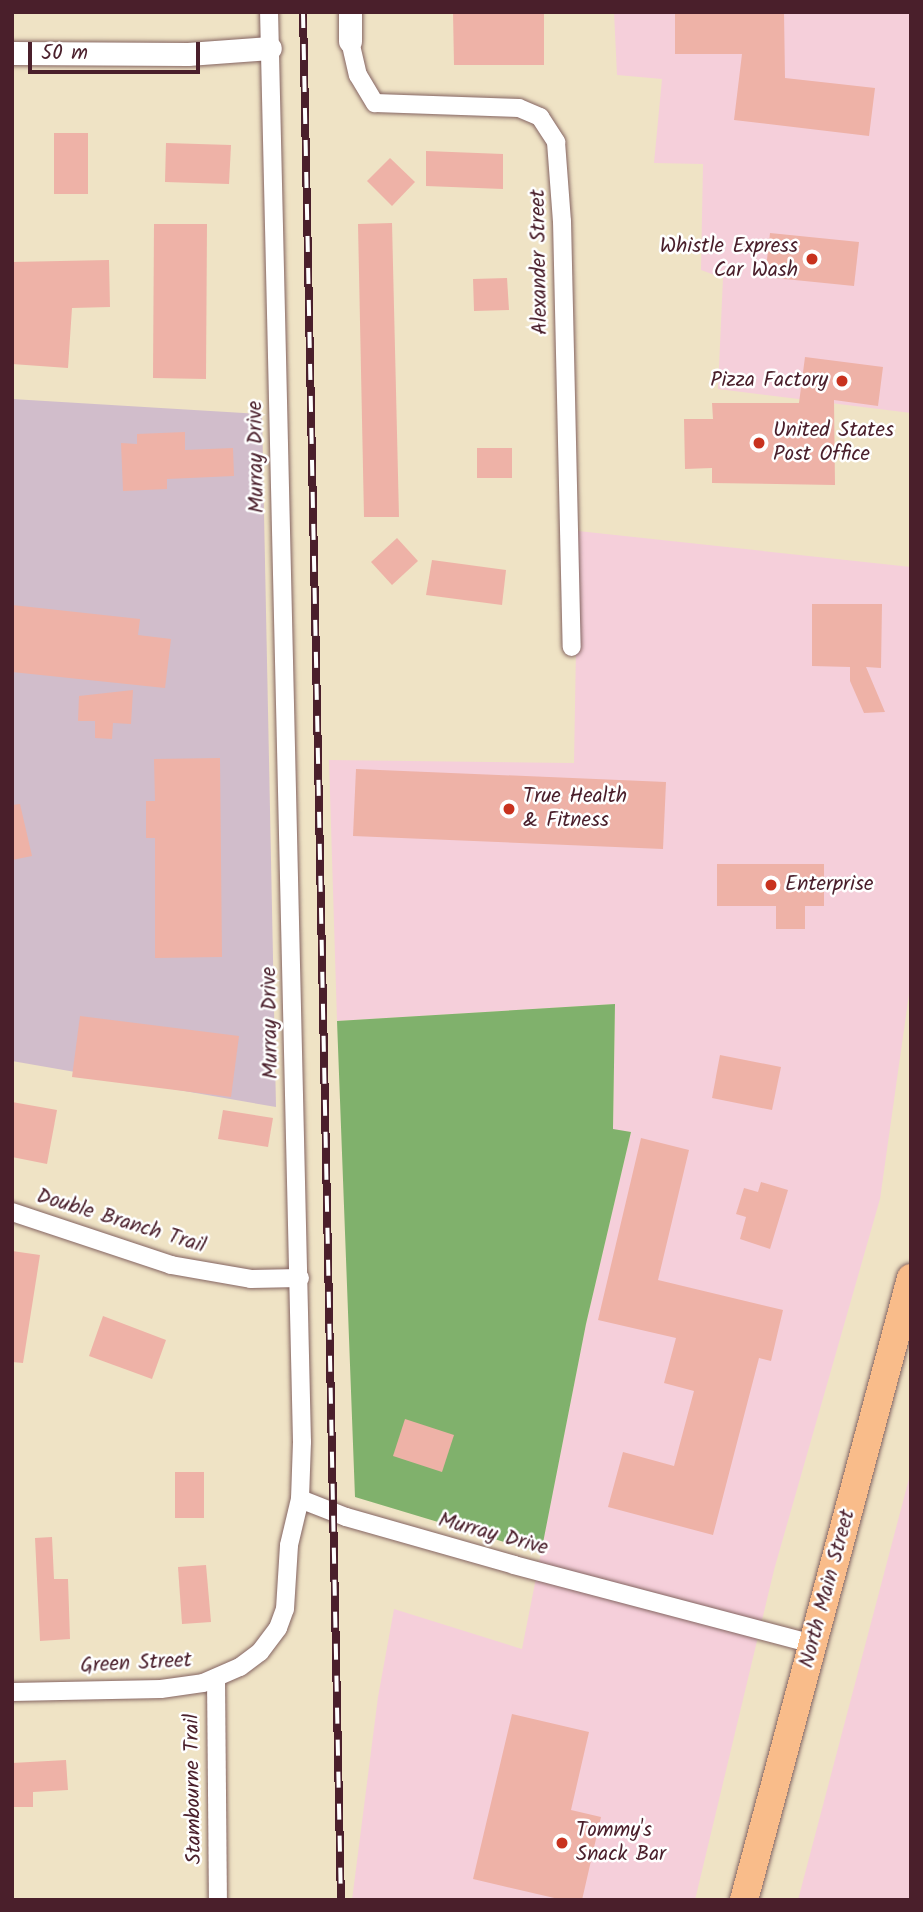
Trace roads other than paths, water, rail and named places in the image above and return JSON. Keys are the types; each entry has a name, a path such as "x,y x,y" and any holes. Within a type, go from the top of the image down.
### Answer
{"main road":[{"name":"North Main Street","path":"744,1900 911,1278"}],"street":[{"name":"Murray Drive","path":"269,12 300,1278 300,1499 346,1517 514,1565 814,1644"},
{"path":"350,12 350,41"},
{"name":"Alexander Street","path":"350,41 358,75 375,103 519,108 547,124 556,142 572,647"},
{"path":"12,53 188,54 270,48"},
{"name":"Double Branch Trail","path":"12,1212 171,1265 251,1279 300,1278"},
{"name":"Green Street","path":"12,1692 162,1689 216,1678 240,1668 260,1652 278,1628 300,1499"},
{"name":"Stambourne Trail","path":"216,1678 218,1900"}],"railway":[{"path":"303,12 341,1900"}],"place":[{"name":"Whistle Express Car Wash","path":"812,259"},
{"name":"Pizza Factory","path":"842,381"},
{"name":"United States Post Office","path":"759,443"},
{"name":"True Health & Fitness","path":"509,809"},
{"name":"Enterprise","path":"771,885"},
{"name":"Tommy's Snack Bar","path":"562,1843"}]}
